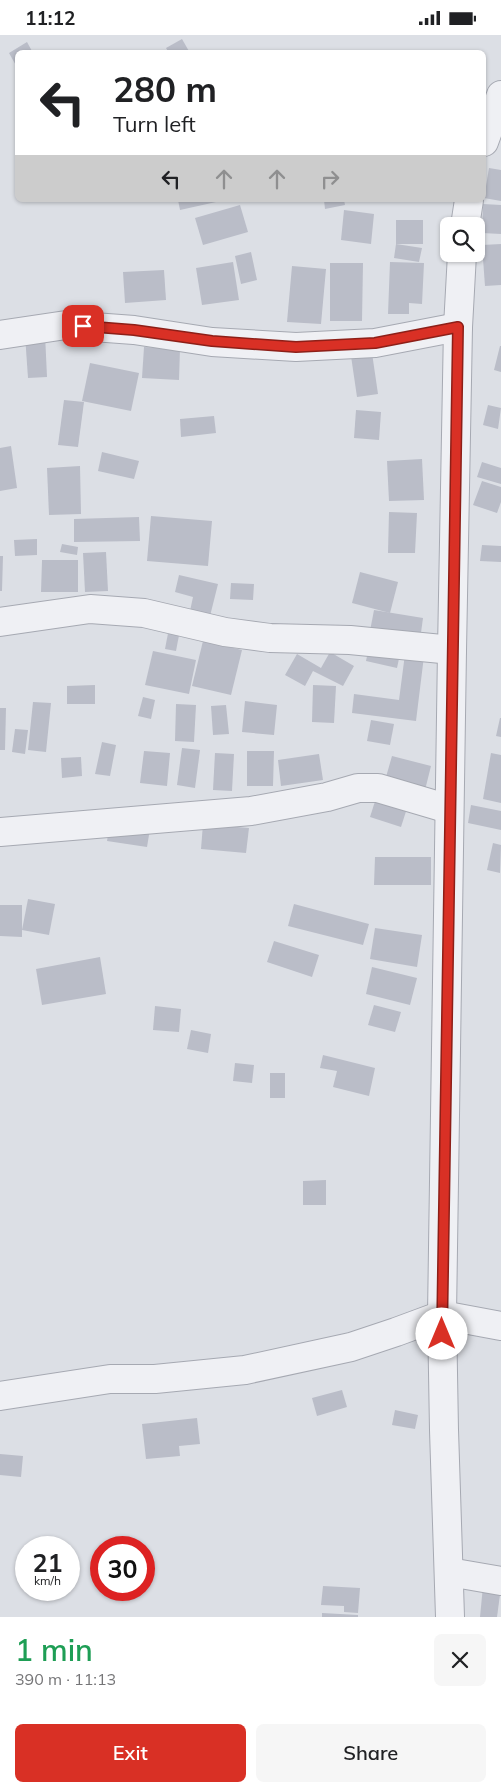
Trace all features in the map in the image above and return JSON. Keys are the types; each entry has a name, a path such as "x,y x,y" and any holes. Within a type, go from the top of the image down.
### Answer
{"street":[{"path":"486,136 501,95"},
{"path":"466,217 469,202"},
{"path":"450,1617 442,1315 449,809 458,327 462,262"},
{"path":"0,335 66,325 134,330 212,341 296,347 375,343 458,327"},
{"path":"0,622 90,609 144,613 225,632 270,638 350,640 452,650"},
{"path":"0,831 251,811 327,797 358,788 378,788 449,809"},
{"path":"0,1395 110,1379 155,1379 245,1370 351,1347 396,1333 442,1315 501,1326"},
{"path":"449,1573 501,1581"}],"building":[{"path":"182,39 188,50 167,50 166,48"},
{"path":"27,42 31,50 15,50 15,64 9,53"},
{"path":"489,168 501,170 501,201 486,198"},
{"path":"178,202 216,202 180,210"},
{"path":"324,202 344,202 345,205 325,209"},
{"path":"483,204 501,205 501,234 485,233 485,217 483,217"},
{"path":"240,205 248,232 203,245 195,218"},
{"path":"344,210 374,214 371,244 341,240"},
{"path":"396,220 423,220 423,244 396,244"},
{"path":"396,244 422,248 419,262 394,258"},
{"path":"501,244 501,285 485,286 483,262 485,262 485,245"},
{"path":"251,252 257,280 241,284 235,256"},
{"path":"233,262 239,300 202,305 196,268"},
{"path":"390,262 424,263 422,304 409,303 409,314 388,314"},
{"path":"330,263 363,263 362,321 330,321"},
{"path":"292,266 326,269 321,324 287,322"},
{"path":"164,270 166,300 125,303 123,272"},
{"path":"45,334 47,377 28,378 25,335"},
{"path":"501,346 501,372 494,370"},
{"path":"144,347 180,349 179,380 142,378"},
{"path":"372,353 378,394 357,397 351,356"},
{"path":"90,363 139,373 131,411 82,401"},
{"path":"64,400 84,402 78,447 58,445"},
{"path":"488,405 501,408 498,429 483,425"},
{"path":"356,410 381,412 379,440 354,438"},
{"path":"214,416 216,433 181,437 180,419"},
{"path":"11,446 17,488 0,491 0,448"},
{"path":"102,452 139,461 134,479 98,471"},
{"path":"422,459 424,500 389,501 387,461"},
{"path":"482,462 501,468 501,484 477,477"},
{"path":"80,466 81,514 49,515 47,468"},
{"path":"482,481 501,487 501,502 497,513 473,505"},
{"path":"389,512 417,513 415,553 388,553"},
{"path":"151,516 212,521 208,566 147,561"},
{"path":"139,517 140,541 74,542 74,519"},
{"path":"37,539 37,555 15,556 14,540"},
{"path":"62,544 78,547 77,555 60,552"},
{"path":"482,545 501,546 501,562 480,561"},
{"path":"106,552 108,591 85,592 83,553"},
{"path":"0,556 3,556 2,591 0,591"},
{"path":"42,560 78,560 78,592 41,592"},
{"path":"360,572 398,582 390,613 352,603"},
{"path":"179,575 218,584 210,616 190,611 193,597 175,592"},
{"path":"231,583 254,584 253,600 230,599"},
{"path":"374,610 423,618 420,640 370,631"},
{"path":"169,628 180,630 176,651 165,649"},
{"path":"203,641 242,650 231,695 192,686"},
{"path":"369,647 400,654 397,668 366,661"},
{"path":"153,651 196,660 189,694 145,685"},
{"path":"330,652 354,666 343,686 313,671 305,686 285,675 297,654 321,668"},
{"path":"405,654 424,656 416,721 352,713 354,694 399,700"},
{"path":"95,685 95,704 67,704 67,686"},
{"path":"313,685 336,686 334,723 312,722"},
{"path":"143,697 155,700 151,719 138,716"},
{"path":"245,701 277,705 274,735 242,732"},
{"path":"33,702 51,703 46,752 28,750"},
{"path":"176,704 196,705 194,742 175,741"},
{"path":"226,705 229,734 213,735 211,706"},
{"path":"0,708 6,708 5,750 0,750"},
{"path":"501,718 501,737 496,736"},
{"path":"371,720 394,724 390,745 367,741"},
{"path":"15,729 28,730 25,754 12,752"},
{"path":"102,742 116,745 110,776 95,774"},
{"path":"182,748 200,750 195,788 177,785"},
{"path":"144,751 170,753 167,786 140,783"},
{"path":"247,751 274,751 273,786 247,786"},
{"path":"215,753 234,754 232,791 213,790"},
{"path":"491,753 501,755 501,803 483,799"},
{"path":"319,754 323,780 281,786 278,760"},
{"path":"392,756 431,766 424,794 384,784"},
{"path":"81,757 82,776 62,778 61,758"},
{"path":"378,792 409,802 401,827 370,817"},
{"path":"471,805 501,811 501,830 468,823"},
{"path":"110,822 150,829 147,847 107,841"},
{"path":"203,824 249,828 246,853 201,849"},
{"path":"493,843 501,845 500,873 487,870"},
{"path":"375,857 431,857 431,885 374,885"},
{"path":"28,899 55,904 49,935 22,930"},
{"path":"294,904 369,924 363,945 288,926"},
{"path":"0,905 22,905 22,937 0,936"},
{"path":"375,928 422,935 417,967 370,959"},
{"path":"274,941 319,955 312,977 267,962"},
{"path":"100,957 106,994 42,1005 36,969"},
{"path":"372,967 417,978 410,1005 366,994"},
{"path":"374,1005 401,1012 395,1032 368,1025"},
{"path":"155,1006 181,1009 179,1032 153,1030"},
{"path":"191,1030 211,1034 208,1053 187,1049"},
{"path":"323,1055 375,1068 369,1096 333,1087 337,1071 320,1068"},
{"path":"235,1063 254,1065 252,1083 233,1081"},
{"path":"270,1073 285,1073 285,1098 270,1098"},
{"path":"326,1180 326,1205 303,1205 303,1181"},
{"path":"342,1390 347,1407 317,1416 312,1398"},
{"path":"395,1410 418,1415 415,1429 392,1425"},
{"path":"197,1418 200,1444 179,1446 180,1456 146,1459 142,1424"},
{"path":"0,1454 23,1456 21,1477 0,1475"},
{"path":"323,1586 360,1588 358,1613 344,1612 344,1606 321,1605"},
{"path":"483,1586 501,1587 497,1617 480,1617"},
{"path":"322,1613 358,1615 358,1617 322,1617"}],"route":[{"path":"83,326 134,330 212,341 296,347 375,343 458,327 442,1334"}]}
